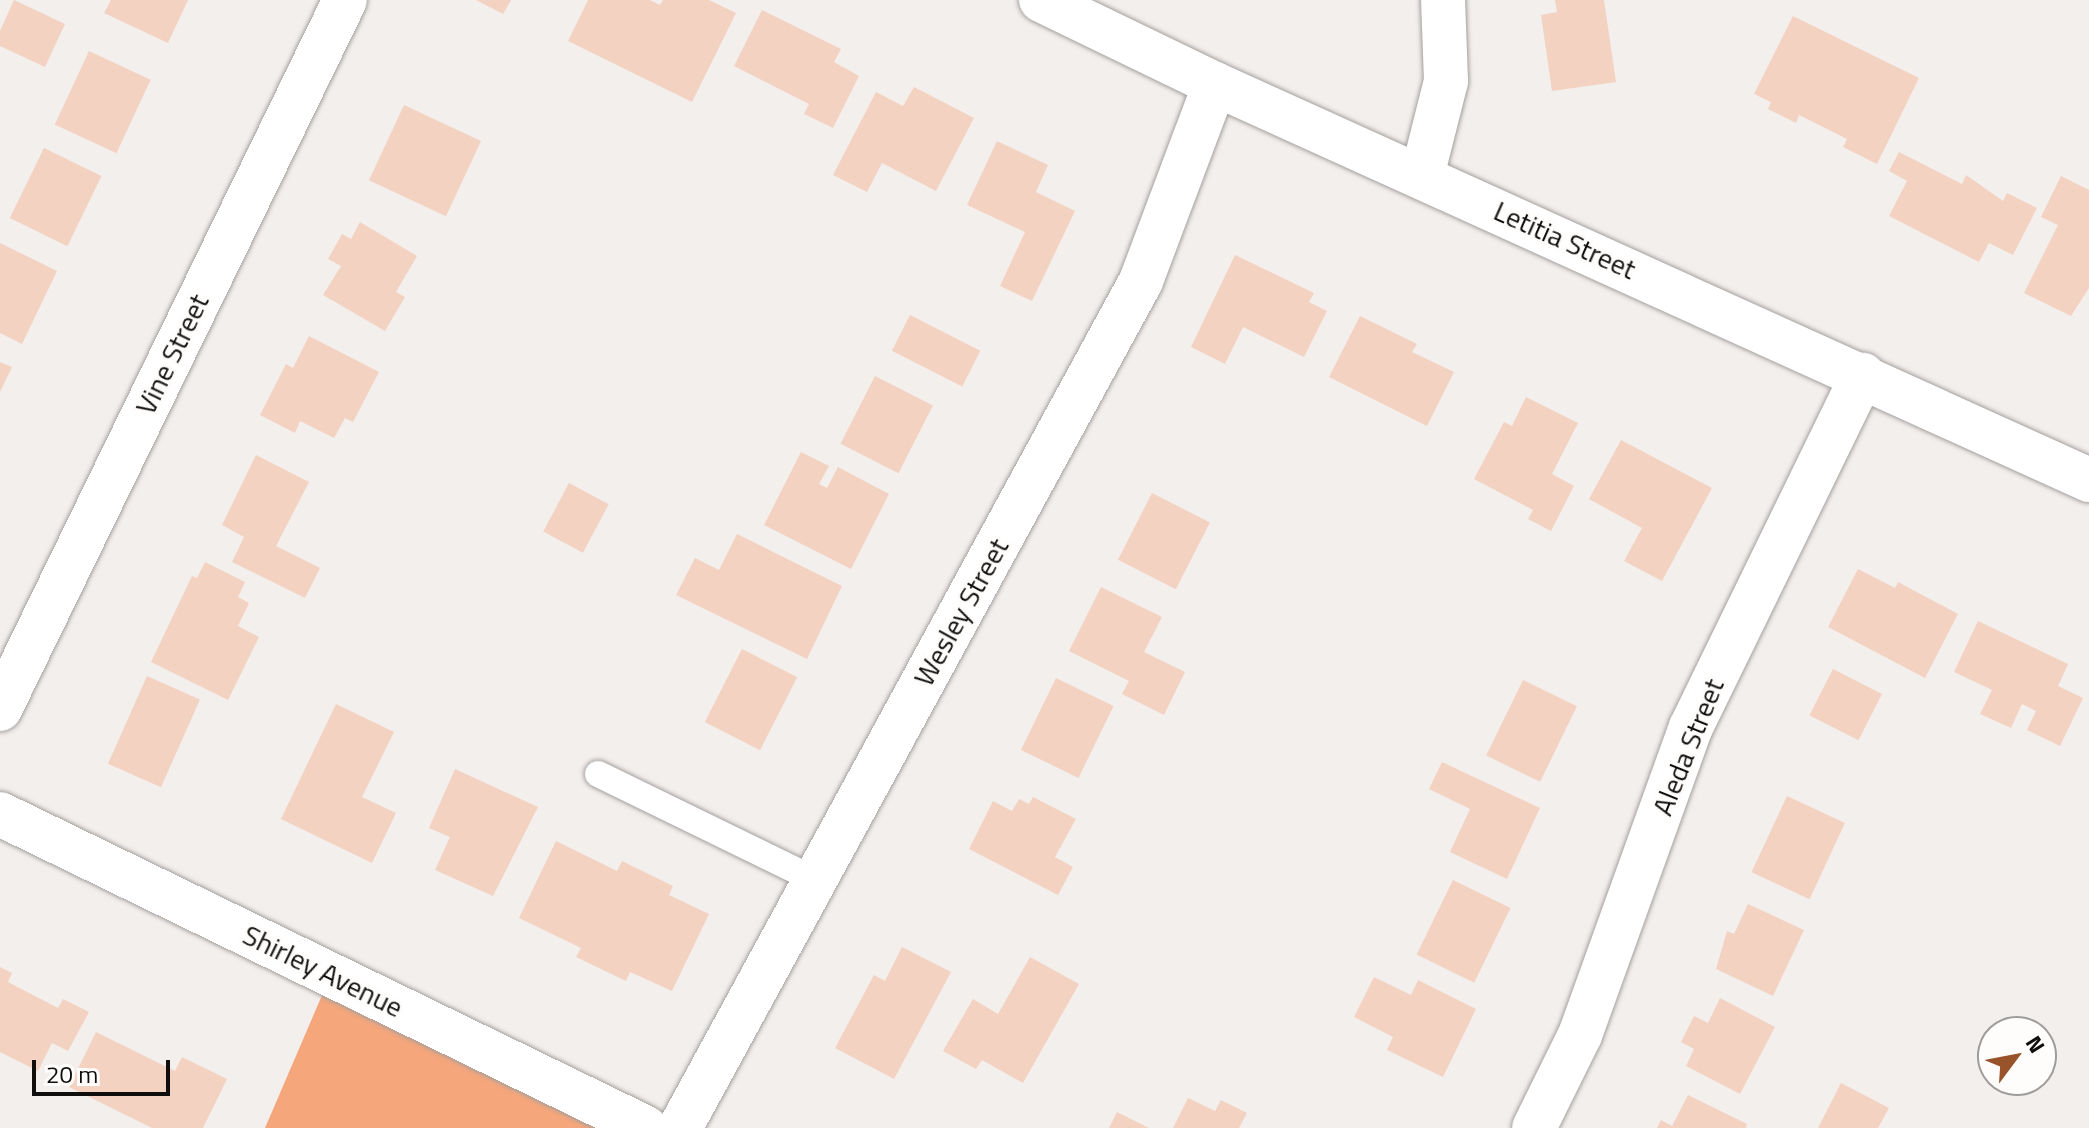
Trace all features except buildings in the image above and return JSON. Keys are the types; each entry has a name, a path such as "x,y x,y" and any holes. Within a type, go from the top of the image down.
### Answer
{"street":[{"name":"Vine Street","path":"0,709 345,0"},
{"name":"Letitia Street","path":"1041,0 1215,84 2089,480"},
{"path":"1422,176 1446,81 1443,0"},
{"name":"Wesley Street","path":"680,1128 1141,281 1215,84"},
{"name":"Aleda Street","path":"1534,1128 1580,1035 1691,727 1863,375"},
{"name":"Shirley Avenue","path":"0,814 646,1128"}],"lane":[{"path":"598,774 815,880"}],"shaded area":[{"path":"329,979 635,1128 265,1128"}]}
